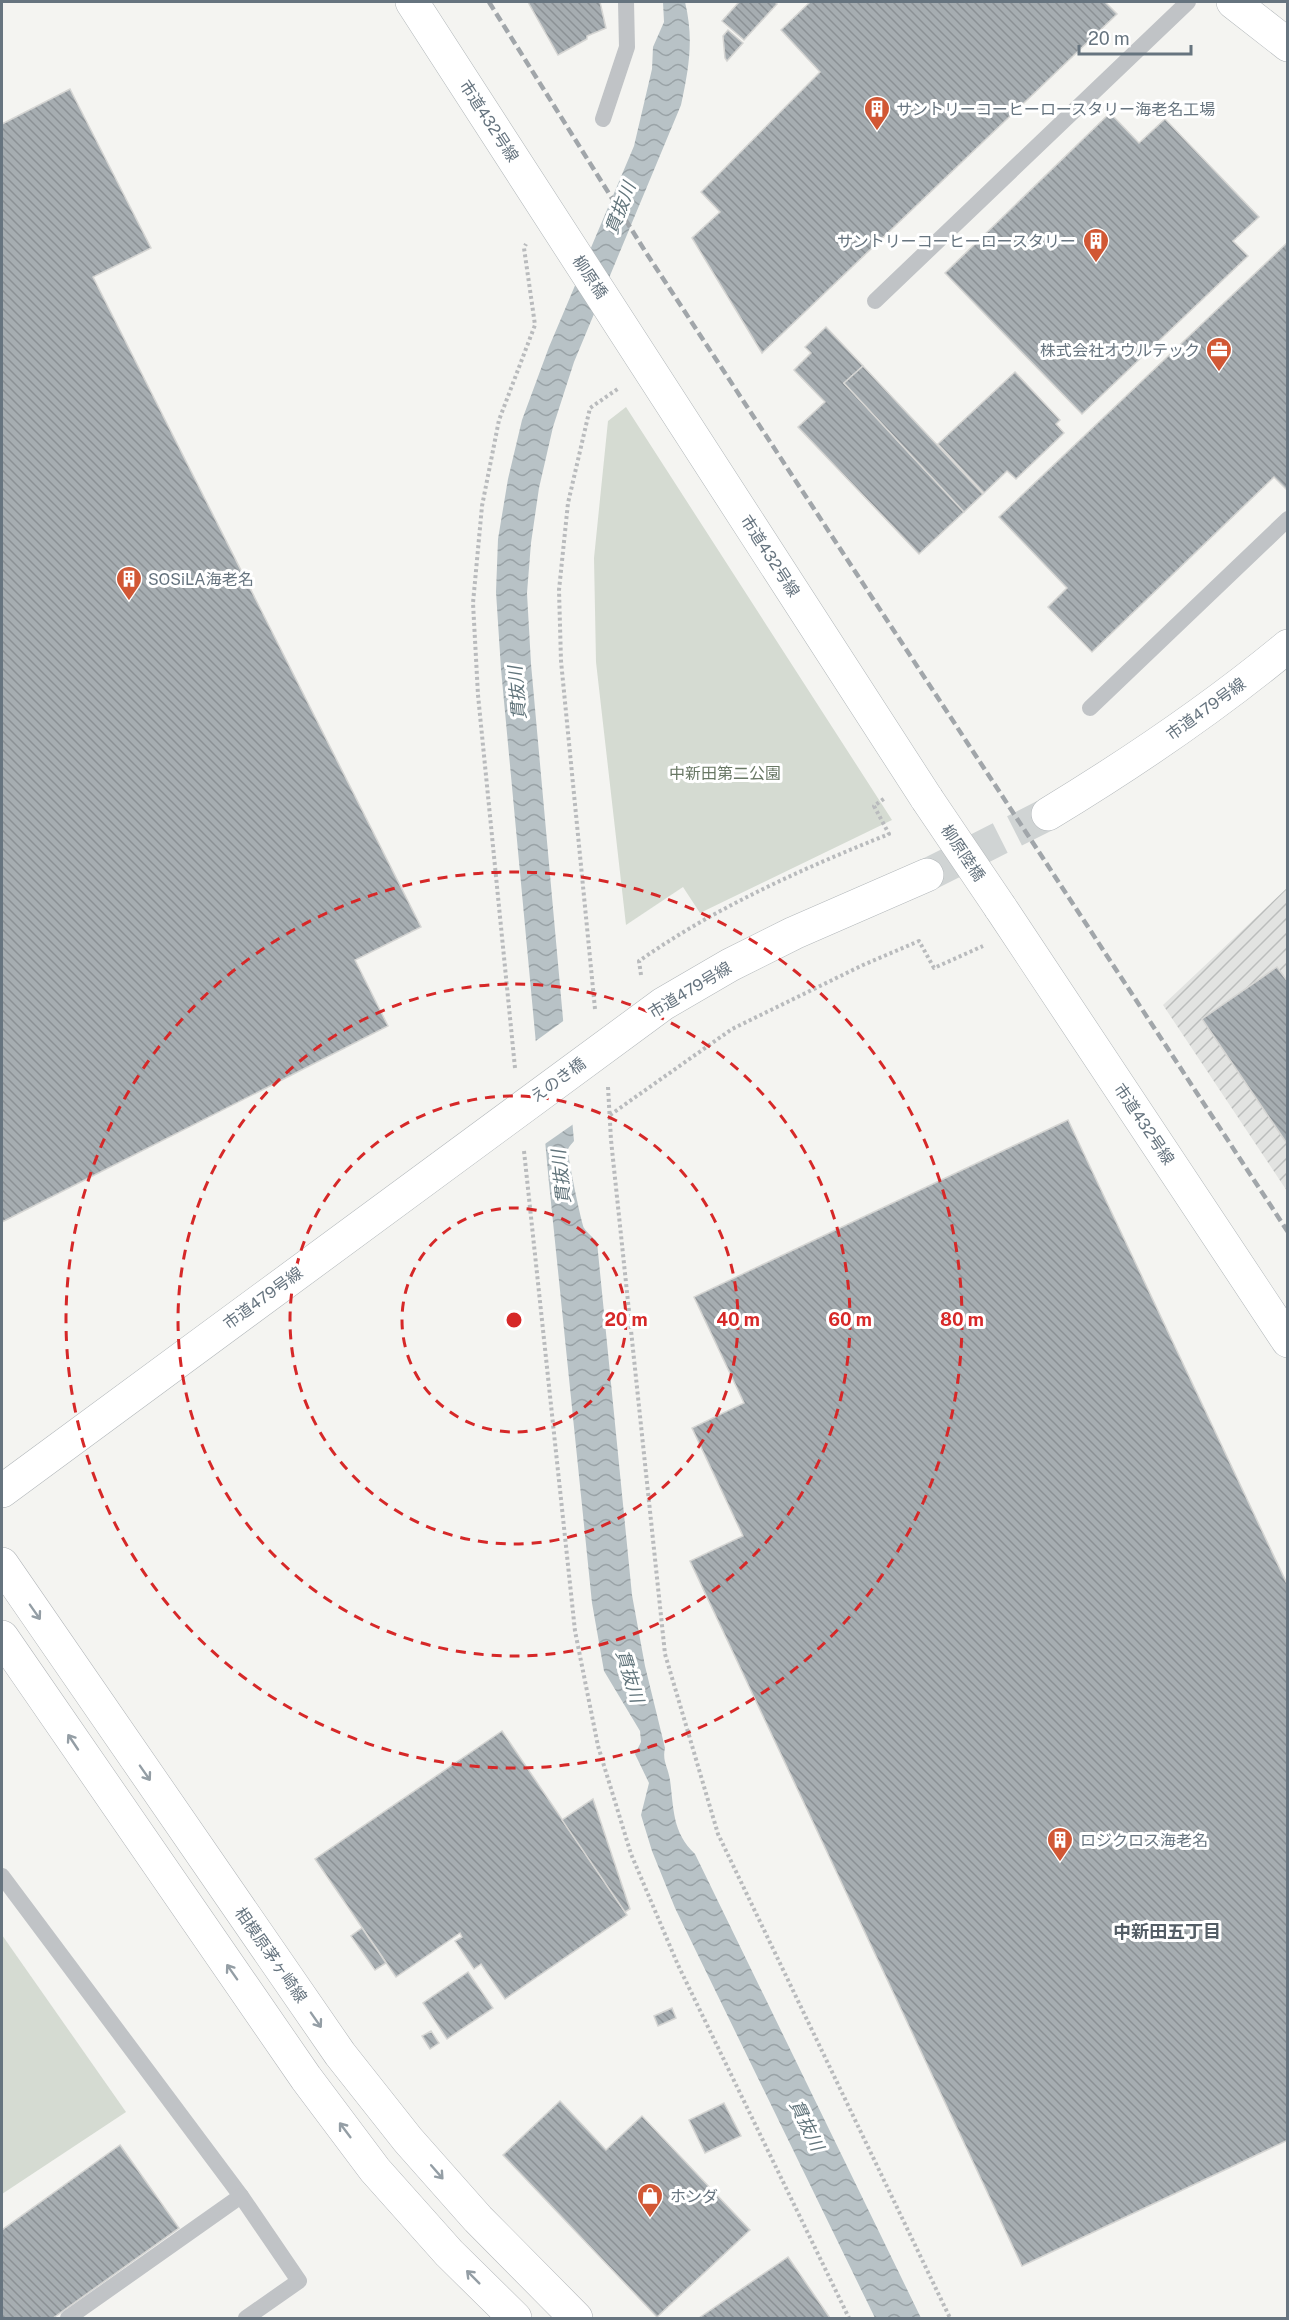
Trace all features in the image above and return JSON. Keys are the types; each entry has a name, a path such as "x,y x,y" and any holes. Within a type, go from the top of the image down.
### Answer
{"street":[{"name":"市道432号線","path":"412,2 566,241"},
{"path":"1233,2 1287,45"},
{"name":"柳原橋","path":"566,241 614,313"},
{"name":"市道432号線","path":"614,313 927,799"},
{"name":"市道479号線","path":"1048,814 1123,769 1236,688 1287,646"},
{"name":"柳原陸橋","path":"927,799 1000,907"},
{"name":"市道479号線","path":"599,1068 663,1004 730,965 794,933 927,874"},
{"name":"市道432号線","path":"1000,907 1287,1341"},
{"name":"えのき橋","path":"525,1104 599,1068"},
{"name":"市道479号線","path":"2,1491 525,1104"},
{"name":"相模原茅ヶ崎線","path":"2,1564 340,2054 408,2140 478,2219 576,2319"},
{"path":"2,1637 292,2058 368,2161 449,2253 515,2319"}],"lane":[{"path":"603,119 627,47 626,2"},
{"path":"875,301 1188,2"},
{"path":"1090,708 1287,519"},
{"path":"2,1876 241,2196 299,2281 246,2319"},
{"path":"68,2319 241,2196"}],"path":[{"path":"515,1072 478,695 473,603 482,506 499,420 535,326 524,248 529,238"},
{"path":"596,1012 561,661 559,590 568,503 590,408 624,385"},
{"path":"642,980 639,961 678,934 796,872 889,834 873,807"},
{"path":"610,1115 732,1029 863,965 919,941 934,968 987,944"},
{"path":"599,1068 610,1115 665,1654 718,1834 950,2319"},
{"path":"523,1143 575,1631 598,1746 631,1854 678,1965 849,2319"}],"shaded area":[{"path":"1287,888 1287,1191 1163,1005"}],"green space":[{"name":"中新田第二公園","path":"626,407 892,820 700,913 683,887 626,925 596,662 594,558 608,421"},
{"path":"2,1935 126,2112 2,2194"}],"water":[{"name":"貫抜川","path":"663,2 685,2 688,16 689,54 681,105 574,362 553,427 539,488 531,543 527,593 531,664 574,1141 568,1148 568,1154 584,1228 597,1242 632,1595 645,1666 665,1748 675,1820 687,1846 695,1854 921,2318 875,2318 675,1908 652,1851 641,1815 649,1783 635,1754 641,1742 640,1731 604,1671 592,1603 549,1183 501,669 496,592 498,539 508,479 522,420 549,347 634,146 652,69 653,47 664,22"}],"pier":[{"path":"566,1019 575,1123 542,1146 533,1043"}],"building":[{"path":"528,2 600,2 606,28 587,36 587,39 558,55"},
{"path":"739,2 775,2 777,4 744,40 722,21"},
{"name":"サントリーコーヒーロースタリー海老名工場","path":"810,2 1105,2 1117,14 762,353 692,238 720,212 701,192 820,72 781,30"},
{"path":"728,30 743,43 727,61 723,36"},
{"name":"SOSiLA海老名","path":"70,89 151,248 93,277 421,927 355,960 388,1026 2,1222 2,124"},
{"name":"サントリーコーヒーロースタリー","path":"1110,113 1139,143 1165,119 1259,217 1233,241 1248,256 1082,414 945,273"},
{"name":"株式会社オウルテック","path":"1288,242 1288,491 1274,477 1092,652 1048,607 1067,588 999,517"},
{"path":"826,327 863,366 844,383 964,512 919,554 798,427 825,402 794,370 811,353 805,347"},
{"path":"863,366 983,494 964,512 844,383"},
{"path":"1015,372 1060,420 1056,424 1064,433 1016,479 1007,471 984,493 938,444"},
{"path":"1277,967 1288,982 1288,1145 1202,1019"},
{"name":"ロジクロス海老名","path":"1068,1120 1288,1586 1288,2140 1022,2266 690,1561 743,1536 692,1428 744,1403 694,1297"},
{"path":"502,1731 627,1915 505,1999 481,1964 474,1969 455,1941 462,1937 460,1933 396,1977 315,1859"},
{"path":"593,1799 630,1909 625,1912 562,1820"},
{"path":"362,1928 386,1963 375,1970 351,1936"},
{"path":"468,1972 493,2008 447,2039 423,2003"},
{"path":"672,2008 676,2018 658,2026 654,2016"},
{"path":"431,2031 439,2043 430,2049 422,2036"},
{"path":"560,2101 606,2150 642,2116 750,2230 657,2317 503,2155"},
{"path":"724,2103 741,2136 705,2153 689,2120"},
{"path":"120,2145 179,2228 53,2318 2,2318 2,2230"},
{"path":"788,2257 830,2318 699,2318"}],"tunnel":[{"path":"927,875 1048,814"}],"railway":[{"path":"489,2 645,251 1288,1232"}],"place":[{"name":"サントリーコーヒーロースタリー海老名工場","path":"877,132"},
{"name":"サントリーコーヒーロースタリー","path":"1096,264"},
{"name":"株式会社オウルテック","path":"1219,373"},
{"name":"SOSiLA海老名","path":"129,602"},
{"name":"ロジクロス海老名","path":"1060,1863"},
{"name":"ホンダ","path":"650,2219"}],"district":[{"name":"中新田五丁目","path":"1167,1931"}]}
